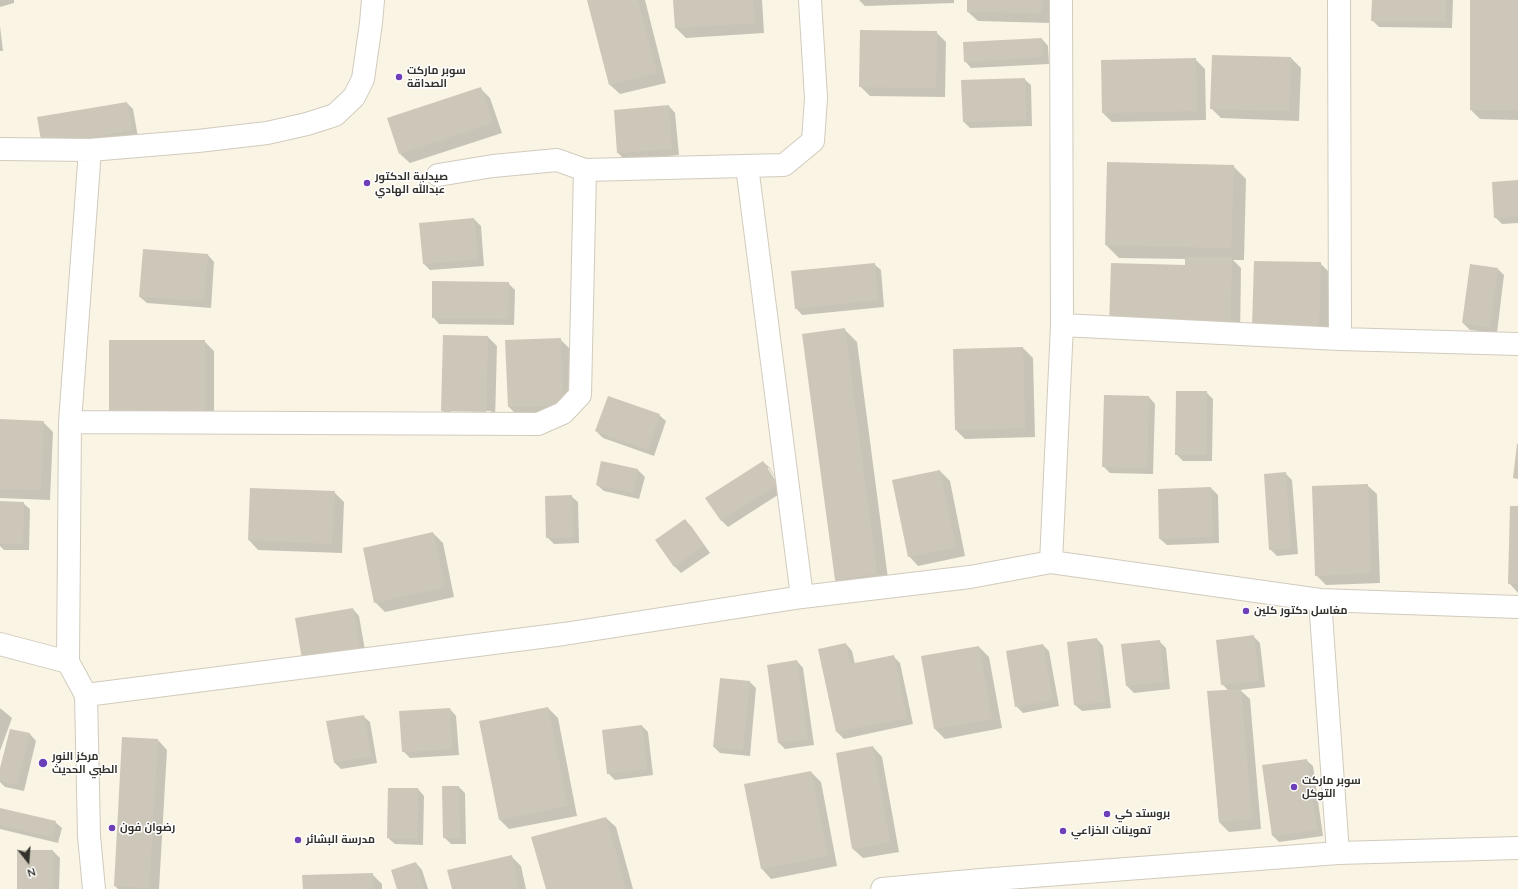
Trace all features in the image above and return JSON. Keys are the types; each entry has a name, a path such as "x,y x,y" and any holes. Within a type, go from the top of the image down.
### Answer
{"street":[{"path":"0,149 90,150 198,141 267,133 307,124 335,115 354,97 363,79 373,0"},
{"path":"438,175 493,166 557,160 584,170 784,165 813,141 816,98 810,0"},
{"path":"1051,562 1062,325 1061,0"},
{"path":"1339,0 1340,339"},
{"path":"90,150 70,422 68,662 86,695 89,836 94,889"},
{"path":"747,166 802,597"},
{"path":"70,422 538,424 562,413 580,395 584,170"},
{"path":"1062,325 1340,339 1518,344"},
{"path":"86,695 564,634 802,597 970,577 1051,562 1320,600 1518,607"},
{"path":"1320,600 1338,853"},
{"path":"0,644 68,662"},
{"path":"882,889 982,884 1338,853 1518,848"}],"building":[{"path":"587,0 638,0 657,73 609,85"},
{"path":"673,0 753,0 755,23 675,28"},
{"path":"967,0 1042,0 1041,13 967,12"},
{"path":"1372,0 1446,0 1446,22 1371,21"},
{"path":"1470,0 1518,0 1518,110 1470,110"},
{"path":"860,30 937,31 936,88 859,87"},
{"path":"1042,38 1043,57 964,62 963,42"},
{"path":"1212,55 1291,57 1289,111 1210,109"},
{"path":"1196,58 1197,111 1102,113 1101,60"},
{"path":"1025,78 1026,120 963,122 961,80"},
{"path":"481,87 493,123 399,154 387,118"},
{"path":"127,102 132,130 42,146 37,117"},
{"path":"669,105 672,149 617,153 614,110"},
{"path":"1107,162 1234,165 1231,248 1105,245"},
{"path":"1518,180 1518,216 1494,218 1492,182"},
{"path":"474,218 478,259 423,264 419,223"},
{"path":"143,249 208,254 204,301 139,297"},
{"path":"1185,257 1232,257 1230,331 1109,326 1111,263 1185,265"},
{"path":"1254,261 1321,262 1319,327 1252,326"},
{"path":"875,263 878,300 795,309 791,271"},
{"path":"1470,264 1498,268 1490,327 1462,323"},
{"path":"432,281 509,282 508,319 432,318"},
{"path":"845,328 877,574 835,580 802,334"},
{"path":"443,335 488,336 486,412 441,411"},
{"path":"561,338 563,405 508,407 505,340"},
{"path":"109,340 205,340 205,411 109,411"},
{"path":"1023,347 1025,428 955,430 953,349"},
{"path":"1176,391 1207,391 1206,455 1175,455"},
{"path":"1104,395 1149,396 1147,468 1102,467"},
{"path":"608,396 660,414 648,450 595,431"},
{"path":"0,419 44,421 41,490 0,489"},
{"path":"1518,444 1518,479 1513,478"},
{"path":"601,461 638,469 633,493 596,485"},
{"path":"763,461 778,484 721,521 705,498"},
{"path":"940,470 956,547 908,557 892,480"},
{"path":"1286,472 1291,548 1269,550 1264,474"},
{"path":"1368,484 1371,573 1315,576 1312,486"},
{"path":"1211,487 1213,537 1159,539 1158,489"},
{"path":"250,488 335,491 332,544 248,540"},
{"path":"572,495 573,537 546,538 545,496"},
{"path":"0,501 24,502 23,544 0,544"},
{"path":"1510,506 1518,506 1518,584 1508,584"},
{"path":"685,519 704,546 674,567 655,540"},
{"path":"433,532 445,587 374,603 363,548"},
{"path":"353,608 362,661 304,671 295,618"},
{"path":"1254,635 1259,681 1221,685 1216,640"},
{"path":"1097,638 1105,702 1074,705 1067,642"},
{"path":"1160,640 1164,682 1126,686 1121,644"},
{"path":"846,643 850,664 894,655 907,718 836,732 818,649"},
{"path":"1043,644 1053,700 1015,707 1006,651"},
{"path":"979,646 992,719 934,729 921,656"},
{"path":"797,660 808,739 778,743 767,665"},
{"path":"720,678 750,681 743,750 713,747"},
{"path":"1241,689 1252,819 1219,822 1207,691"},
{"path":"548,707 568,806 499,820 479,721"},
{"path":"450,708 452,749 402,752 399,711"},
{"path":"364,715 371,756 334,763 326,721"},
{"path":"642,725 647,769 607,774 602,730"},
{"path":"10,729 30,733 17,785 0,781 0,768"},
{"path":"122,737 158,739 149,888 114,886"},
{"path":"873,746 890,842 852,849 836,753"},
{"path":"1307,759 1317,830 1272,836 1262,765"},
{"path":"811,771 828,856 761,869 744,784"},
{"path":"442,786 459,786 460,838 443,838"},
{"path":"388,788 418,788 417,839 387,838"},
{"path":"0,808 56,821 52,837 0,825"},
{"path":"606,817 626,889 546,889 531,837"},
{"path":"17,850 53,850 53,889 17,889"},
{"path":"512,855 519,889 452,889 447,870"},
{"path":"416,862 424,889 397,889 391,870"},
{"path":"373,873 373,889 303,889 302,875"}],"place":[{"name":"سوبر ماركت الصداقة","path":"399,77"},
{"name":"صيدلية الدكتور عبدالله الهادي","path":"367,183"},
{"name":"مغاسل دكتور كلين","path":"1246,611"},
{"name":"مركز النور الطبي الحديث","path":"43,763"},
{"name":"سوبر ماركت التوكل","path":"1294,787"},
{"name":"بروستد كي","path":"1107,814"},
{"name":"رضوان فون","path":"112,828"},
{"name":"تموينات الخزاعي","path":"1063,831"},
{"name":"مدرسة البشائر","path":"298,840"}]}
